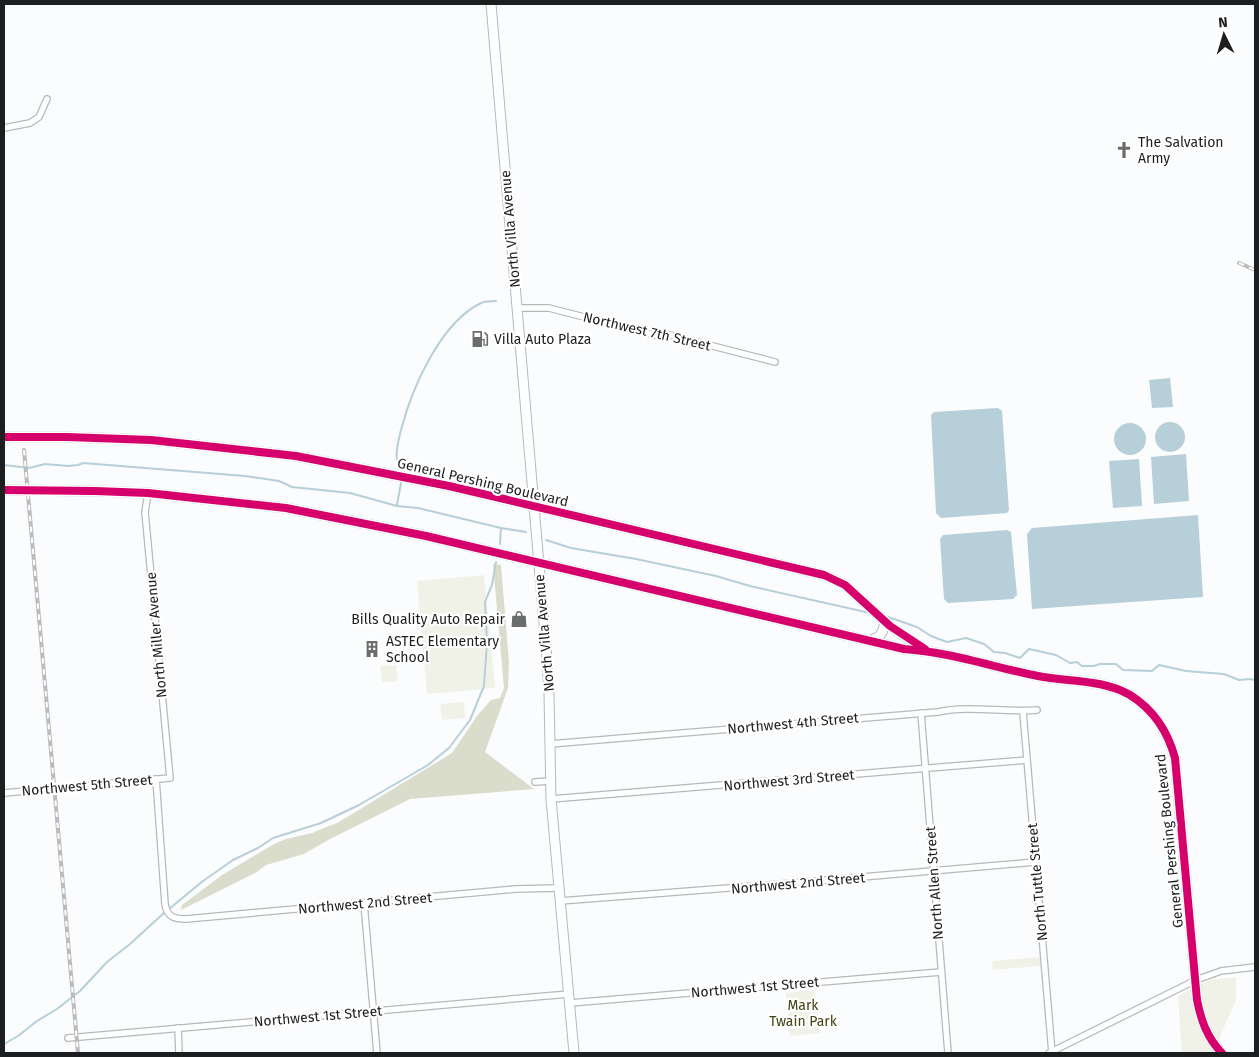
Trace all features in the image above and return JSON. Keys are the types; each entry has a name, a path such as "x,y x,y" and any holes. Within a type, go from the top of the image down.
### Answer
{"main road":[{"name":"North Villa Avenue","path":"491,4 549,694 551,799 574,1053"},
{"name":"General Pershing Boulevard","path":"4,437 67,436 151,440 296,456 449,486 824,575 845,586 896,631 927,650"},
{"name":"General Pershing Boulevard","path":"4,490 94,490 148,493 286,508 426,536 904,649 927,650 1039,676 1109,686 1128,694 1138,700 1155,717 1168,737 1175,758 1200,1014 1210,1038 1222,1053"},
{"path":"871,640 878,638 882,634 885,621"}],"street":[{"path":"4,128 30,123 39,117 47,99"},
{"name":"Northwest 7th Street","path":"517,308 549,308 658,336 670,335 775,362"},
{"name":"North Miller Avenue","path":"148,493 145,512 170,778"},
{"name":"Northwest 4th Street","path":"550,744 938,712 954,708 1023,712 1037,710"},
{"name":"North Tuttle Street","path":"1023,712 1050,1053"},
{"name":"North Allen Street","path":"920,713 948,1053"},
{"name":"Northwest 3rd Street","path":"551,799 1027,760"},
{"name":"Northwest 5th Street","path":"4,793 170,778"},
{"name":"Northwest 2nd Street","path":"156,779 165,904 170,915 186,919 515,888 559,888"},
{"path":"535,782 550,781"},
{"name":"Northwest 2nd Street","path":"560,901 1036,862"},
{"path":"364,903 377,1053"},
{"path":"1050,1053 1196,980 1221,971 1255,967"},
{"name":"Northwest 1st Street","path":"68,1038 374,1011 941,972"},
{"path":"178,1028 180,1053"}],"green space":[{"path":"493,564 501,565 509,662 508,688 485,752 534,789 410,799 304,854 266,865 257,872 181,910 182,905 222,875 274,844 312,833 339,822 452,753 477,716 491,700 500,698 504,688"},
{"path":"484,575 495,688 427,694 417,581"},
{"path":"396,665 398,681 382,682 380,666"},
{"path":"464,702 465,718 442,720 440,704"},
{"path":"1040,957 1040,966 993,970 992,961"},
{"path":"1236,977 1236,1000 1221,1034 1216,1053 1182,1053 1178,996 1210,980"},
{"name":"Mark Twain Park","path":"815,990 820,1033 790,1036 786,993"}],"water":[{"path":"1170,378 1173,407 1152,408 1149,380"},
{"path":"998,408 1002,411 1009,510 1007,513 941,518 936,513 931,415 934,412"},
{"path":"1170,422 1181,426 1185,437 1181,448 1170,452 1159,448 1155,437 1159,426"},
{"path":"1130,423 1141,428 1146,439 1141,450 1130,455 1119,450 1114,439 1119,428"},
{"path":"1186,454 1189,501 1154,504 1151,457"},
{"path":"1139,459 1142,506 1113,508 1109,461"},
{"path":"1198,515 1203,597 1032,609 1027,534 1032,528"},
{"path":"1007,530 1011,532 1017,595 1013,599 948,603 944,599 940,539 943,535"}],"waterway":[{"path":"402,470 397,456 401,430 412,395 430,358 453,325 466,312 483,302 496,301"},
{"path":"4,465 29,468 45,464 68,466 83,463 245,476 279,481 292,487 350,493 397,506 418,508 501,528 526,532"},
{"path":"397,505 401,483"},
{"path":"500,544 501,528"},
{"path":"546,540 571,548 636,559 716,576 750,586 870,613"},
{"path":"169,909 203,881 233,860 258,848 273,838 321,823 359,805 428,765 449,748 470,720 484,686 487,642 485,602 492,585 496,562"},
{"path":"885,616 917,627 931,636 947,642 966,638 984,644 994,652 1020,658 1029,649 1056,655 1070,663 1077,662 1082,666 1116,664 1123,670 1152,671 1159,665 1186,671 1224,674 1239,680 1255,680"},
{"path":"4,1044 57,1009 80,991 107,962 165,912"}],"railway":[{"path":"1239,263 1255,270"},
{"path":"24,450 78,1053"}],"cycle path":[{"path":"4,437 151,440 296,456 449,486 824,575 845,585 890,626 925,649"},
{"path":"4,490 148,493 286,508 426,536 904,649 938,653 1038,676 1097,684 1120,690 1139,701 1159,722 1175,758 1197,1000 1205,1028 1212,1041 1222,1053"}],"place":[{"name":"The Salvation Army","path":"1124,150"},
{"name":"Villa Auto Plaza","path":"480,339"},
{"name":"Bills Quality Auto Repair","path":"519,619"},
{"name":"ASTEC Elementary School","path":"372,649"}]}
